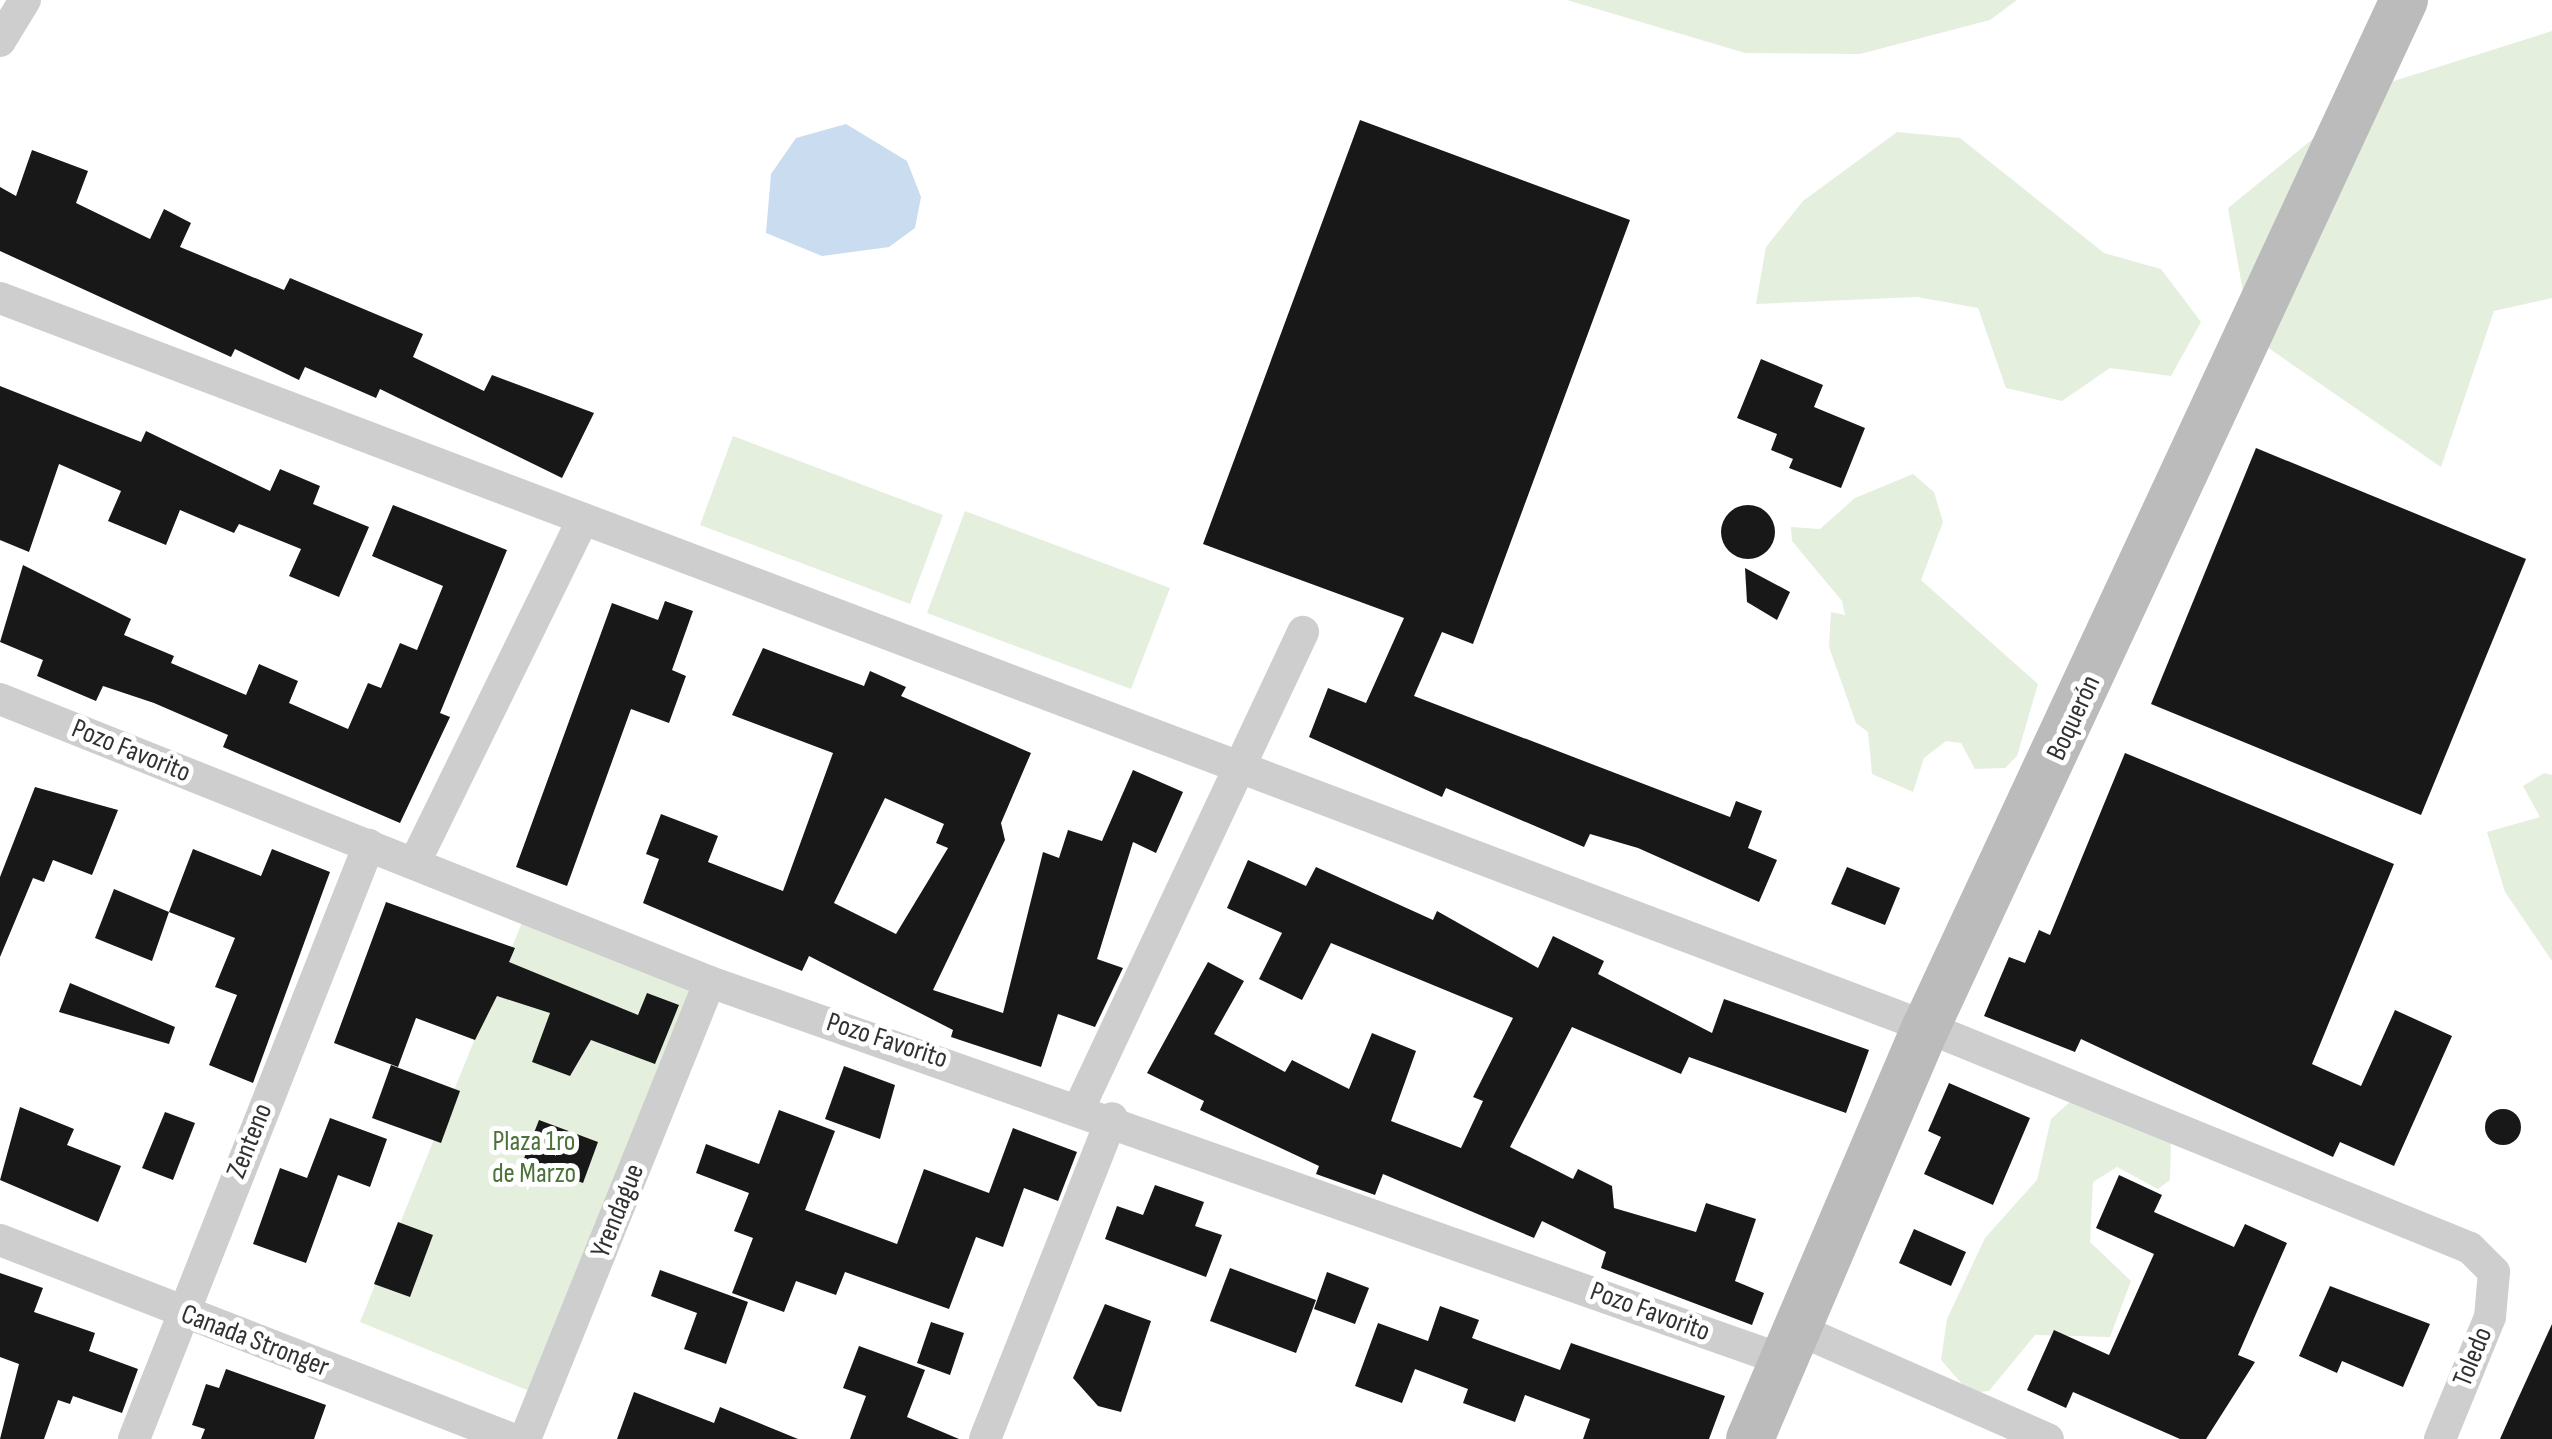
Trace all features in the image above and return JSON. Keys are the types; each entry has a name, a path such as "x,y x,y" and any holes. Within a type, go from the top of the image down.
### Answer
{"street":[{"path":"0,41 25,0"},
{"name":"Boquerón","path":"1750,1439 1926,1027 2404,0"},
{"path":"0,298 1926,1027"},
{"path":"415,862 583,519"},
{"path":"1080,1106 1303,632"},
{"name":"Pozo Favorito","path":"0,699 710,982 1790,1344 2048,1439"},
{"name":"Zenteno","path":"134,1439 181,1312 369,845"},
{"name":"Yrendague","path":"525,1439 710,982"},
{"name":"Toledo","path":"1926,1027 2470,1248 2494,1272 2490,1317 2440,1439"},
{"path":"985,1439 1112,1118"},
{"name":"Canada Stronger","path":"0,1240 512,1439"}],"green space":[{"path":"1567,0 2017,0 1990,20 1860,54 1745,53"},
{"path":"2552,31 2552,298 2494,311 2441,467 2251,336 2228,208 2378,86"},
{"path":"1897,132 1960,138 2104,253 2161,269 2201,322 2171,376 2110,368 2062,401 2006,388 1978,308 1917,297 1756,304 1766,247 1803,201"},
{"path":"733,436 943,515 910,604 700,525"},
{"path":"1913,474 1934,492 1943,522 1921,580 2038,684 2017,756 2005,768 1975,769 1961,743 1946,741 1924,758 1913,792 1872,774 1868,732 1856,723 1829,647 1831,612 1845,615 1842,601 1792,541 1791,527 1820,529 1855,498"},
{"path":"965,511 1170,588 1131,689 927,613"},
{"path":"2544,773 2552,775 2552,961 2505,892 2487,832 2540,817 2523,786"},
{"name":"Plaza 1ro de Marzo","path":"523,920 708,995 544,1397 360,1322"},
{"path":"2072,1100 2171,1138 2170,1180 2158,1189 2117,1167 2093,1182 2090,1242 2131,1281 2110,1337 2035,1335 1989,1391 1970,1393 1941,1360 1947,1319 1985,1238 2037,1180 2051,1119"}],"water":[{"path":"846,124 907,161 921,197 915,228 889,247 822,256 766,233 771,174 796,138"}],"building":[{"path":"1360,120 1630,220 1473,644 1442,632 1414,696 1730,817 1736,801 1762,811 1748,848 1777,860 1759,902 1638,848 1590,834 1584,847 1446,788 1442,797 1309,737 1328,688 1366,703 1404,618 1203,544"},
{"path":"32,150 88,171 76,203 150,239 164,209 191,223 180,247 284,290 290,278 423,334 413,357 484,391 492,375 594,413 562,478 380,389 376,398 305,367 299,380 235,349 231,357 0,251 0,187 16,196"},
{"path":"1761,359 1823,385 1814,407 1865,428 1841,488 1789,468 1793,459 1771,450 1777,434 1737,418"},
{"path":"0,386 141,442 146,431 270,491 280,469 320,486 313,504 369,527 339,597 289,576 301,549 239,524 234,533 180,510 166,545 108,521 121,491 59,464 29,552 0,540"},
{"path":"2256,448 2526,559 2421,815 2151,704"},
{"path":"393,505 507,550 440,713 450,717 400,823 223,747 228,735 154,703 103,686 96,701 37,676 43,660 0,642 23,565 131,619 124,635 174,656 171,663 246,695 259,664 298,681 289,703 348,729 368,683 381,688 400,643 417,650 443,586 372,556"},
{"path":"1748,505 1767,513 1775,532 1767,551 1748,559 1729,551 1721,532 1729,513"},
{"path":"1745,568 1790,592 1777,620 1747,602"},
{"path":"665,601 693,611 672,670 686,676 669,723 631,709 567,886 516,867 612,603 658,620"},
{"path":"763,648 864,686 870,671 906,687 901,696 1031,753 1001,823 1005,840 933,990 1003,1013 1043,852 1059,858 1068,830 1102,841 1133,770 1183,792 1156,853 1133,842 1097,959 1123,968 1095,1027 1058,1014 1041,1067 951,1037 953,1030 809,956 802,971 643,903 659,859 646,854 661,814 718,836 708,862 783,891 833,753 732,715","holes":["885,798 944,824 936,843 948,848 896,934 834,903"]},
{"path":"2125,753 2394,864 2312,1064 2361,1086 2395,1010 2452,1036 2394,1166 2340,1142 2333,1157 2081,1039 2075,1052 1984,1016 2009,957 2025,963 2039,930 2050,935"},
{"path":"35,787 118,810 92,875 53,860 44,882 33,878 0,957 0,877"},
{"path":"193,849 261,876 272,849 330,872 253,1083 209,1065 237,995 215,987 235,938 169,912"},
{"path":"1248,860 1306,886 1316,867 1433,920 1437,911 1538,968 1553,936 1604,961 1598,974 1712,1033 1724,999 1869,1050 1846,1113 1689,1057 1681,1074 1572,1027 1510,1147 1573,1179 1578,1169 1612,1186 1614,1208 1696,1232 1706,1203 1756,1219 1735,1281 1764,1293 1752,1325 1601,1268 1606,1252 1542,1221 1534,1238 1383,1174 1375,1195 1316,1174 1319,1166 1200,1110 1204,1101 1147,1073 1208,962 1244,981 1214,1034 1285,1072 1292,1060 1349,1089 1372,1033 1416,1051 1391,1121 1461,1148 1483,1101 1473,1097 1513,1018 1331,943 1302,1000 1259,979 1282,933 1227,908"},
{"path":"1847,867 1900,888 1885,925 1831,904"},
{"path":"114,889 169,912 152,961 95,938"},
{"path":"386,902 515,948 509,962 638,1015 647,993 679,1005 655,1064 591,1040 570,1076 532,1062 550,1013 497,996 475,1040 416,1018 398,1067 334,1043"},
{"path":"70,983 175,1027 169,1044 59,1012"},
{"path":"391,1065 460,1091 441,1143 372,1118"},
{"path":"844,1066 895,1085 880,1139 825,1119"},
{"path":"1949,1083 2030,1118 1993,1205 1924,1174 1941,1137 1928,1131"},
{"path":"20,1107 74,1129 67,1145 121,1166 98,1222 0,1180"},
{"path":"2503,1109 2516,1114 2521,1127 2516,1140 2503,1145 2490,1140 2485,1127 2490,1114"},
{"path":"779,1110 835,1131 805,1210 897,1244 924,1169 989,1193 1013,1128 1077,1152 1058,1201 1024,1188 1003,1247 976,1237 949,1309 845,1272 836,1295 796,1281 784,1312 732,1293 753,1238 734,1231 749,1193 696,1173 706,1144 759,1164"},
{"path":"165,1112 195,1123 173,1180 142,1168"},
{"path":"330,1118 387,1139 370,1187 338,1175 306,1263 253,1244 280,1168 307,1178"},
{"path":"539,1120 598,1142 583,1183 523,1161"},
{"path":"2119,1175 2162,1195 2154,1212 2234,1247 2245,1224 2287,1243 2238,1355 2255,1362 2206,1439 2180,1439 2073,1392 2066,1408 2027,1390 2054,1330 2109,1355 2154,1254 2096,1228"},
{"path":"1155,1185 1204,1202 1195,1226 1222,1235 1206,1277 1105,1239 1117,1206 1143,1215"},
{"path":"398,1222 433,1235 410,1297 374,1284"},
{"path":"1914,1229 1966,1252 1951,1286 1899,1263"},
{"path":"1230,1268 1316,1300 1296,1353 1210,1321"},
{"path":"660,1270 748,1302 726,1364 684,1349 697,1313 651,1296"},
{"path":"1327,1272 1369,1288 1355,1324 1314,1309"},
{"path":"0,1273 43,1288 34,1312 95,1333 89,1351 138,1369 122,1413 73,1396 70,1404 58,1400 44,1439 0,1439 19,1364 0,1357"},
{"path":"2330,1286 2430,1324 2403,1387 2342,1361 2337,1373 2299,1356"},
{"path":"1105,1304 1151,1321 1121,1412 1098,1406 1073,1378"},
{"path":"1440,1306 1479,1320 1472,1338 1560,1370 1571,1343 1725,1396 1709,1439 1583,1439 1590,1419 1525,1395 1515,1422 1463,1403 1468,1389 1415,1369 1402,1403 1355,1386 1378,1323 1428,1341"},
{"path":"931,1322 964,1333 950,1375 917,1363"},
{"path":"2552,1324 2552,1439 2500,1439 2516,1403"},
{"path":"859,1346 925,1370 907,1417 959,1439 850,1439 866,1396 843,1388"},
{"path":"226,1369 326,1405 314,1439 201,1439 205,1429 192,1425 206,1384 219,1388"},
{"path":"634,1392 714,1423 720,1407 798,1439 617,1439"}]}
